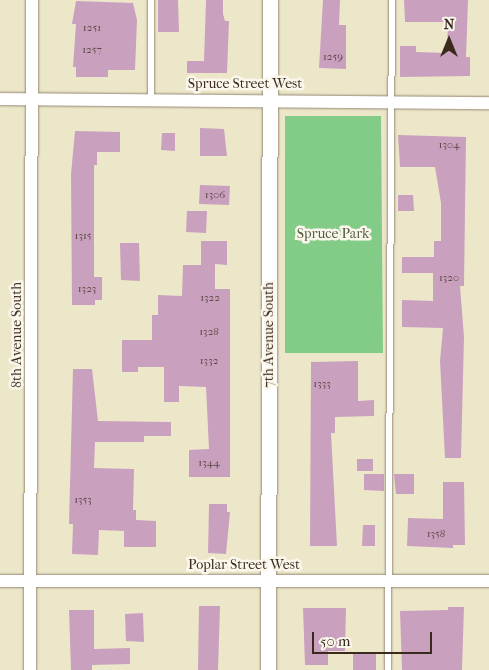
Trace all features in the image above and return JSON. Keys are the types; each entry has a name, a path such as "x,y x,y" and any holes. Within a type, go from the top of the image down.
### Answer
{"street":[{"name":"8th Avenue South","path":"30,670 32,0"},
{"name":"7th Avenue South","path":"268,670 270,0"},
{"name":"Spruce Street West","path":"0,99 270,99 489,102"},
{"name":"Poplar Street West","path":"0,581 489,581"}],"lane":[{"path":"151,0 151,99"},
{"path":"388,670 392,0"}],"green space":[{"name":"Spruce Park","path":"285,116 381,116 383,353 285,353"}],"building":[{"path":"158,0 178,0 179,32 158,32"},
{"path":"206,0 223,0 225,21 229,21 227,73 187,73 187,61 204,61"},
{"path":"323,0 340,0 339,25 346,25 346,69 319,68"},
{"path":"404,0 468,0 466,57 470,57 470,76 400,77 400,46 416,46 416,52 447,53 448,22 405,22"},
{"path":"76,1 133,3 137,20 135,70 108,70 108,77 76,77 76,67 73,67 76,24 72,24"},
{"path":"200,128 224,129 227,156 200,156"},
{"path":"75,131 120,132 120,152 97,152 97,165 94,165 94,277 102,277 102,300 95,300 95,305 72,305 71,174"},
{"path":"162,133 175,133 175,151 161,150"},
{"path":"398,135 466,137 464,286 460,286 464,337 461,458 445,458 440,361 443,328 402,327 402,300 433,301 433,273 402,273 402,257 434,257 434,241 441,241 441,203 435,167 400,167"},
{"path":"200,185 230,186 229,205 199,204"},
{"path":"398,195 413,195 414,211 398,211"},
{"path":"187,211 207,211 206,233 186,232"},
{"path":"201,241 227,241 227,265 215,264 215,289 230,289 230,477 189,477 189,450 209,449 206,387 179,386 179,402 164,402 164,367 138,367 138,372 122,372 122,340 152,340 152,315 158,315 158,295 182,296 183,265 201,265"},
{"path":"120,243 139,243 140,281 121,280"},
{"path":"358,361 358,401 374,400 374,416 335,417 335,433 331,433 337,546 310,546 311,362"},
{"path":"73,369 92,369 98,421 171,422 171,436 144,436 144,442 95,442 94,468 134,469 133,510 136,510 136,520 156,521 156,547 124,547 124,531 99,530 98,555 72,554 73,524 69,524"},
{"path":"357,459 373,459 373,471 357,471"},
{"path":"364,474 384,474 384,491 364,490"},
{"path":"394,474 414,474 414,494 396,494"},
{"path":"443,482 464,482 465,545 453,545 453,548 407,546 408,518 443,519"},
{"path":"209,504 227,504 227,512 230,512 226,554 208,553"},
{"path":"363,525 375,525 375,546 362,546"},
{"path":"199,606 220,606 218,670 198,670"},
{"path":"448,607 464,607 462,670 402,670 400,611 448,610"},
{"path":"303,608 346,608 345,651 328,651 328,665 305,665"},
{"path":"69,610 94,610 94,649 130,648 130,664 92,665 92,670 71,670"},
{"path":"143,613 144,642 126,641 125,614"},
{"path":"353,652 376,652 376,670 353,670"}]}
